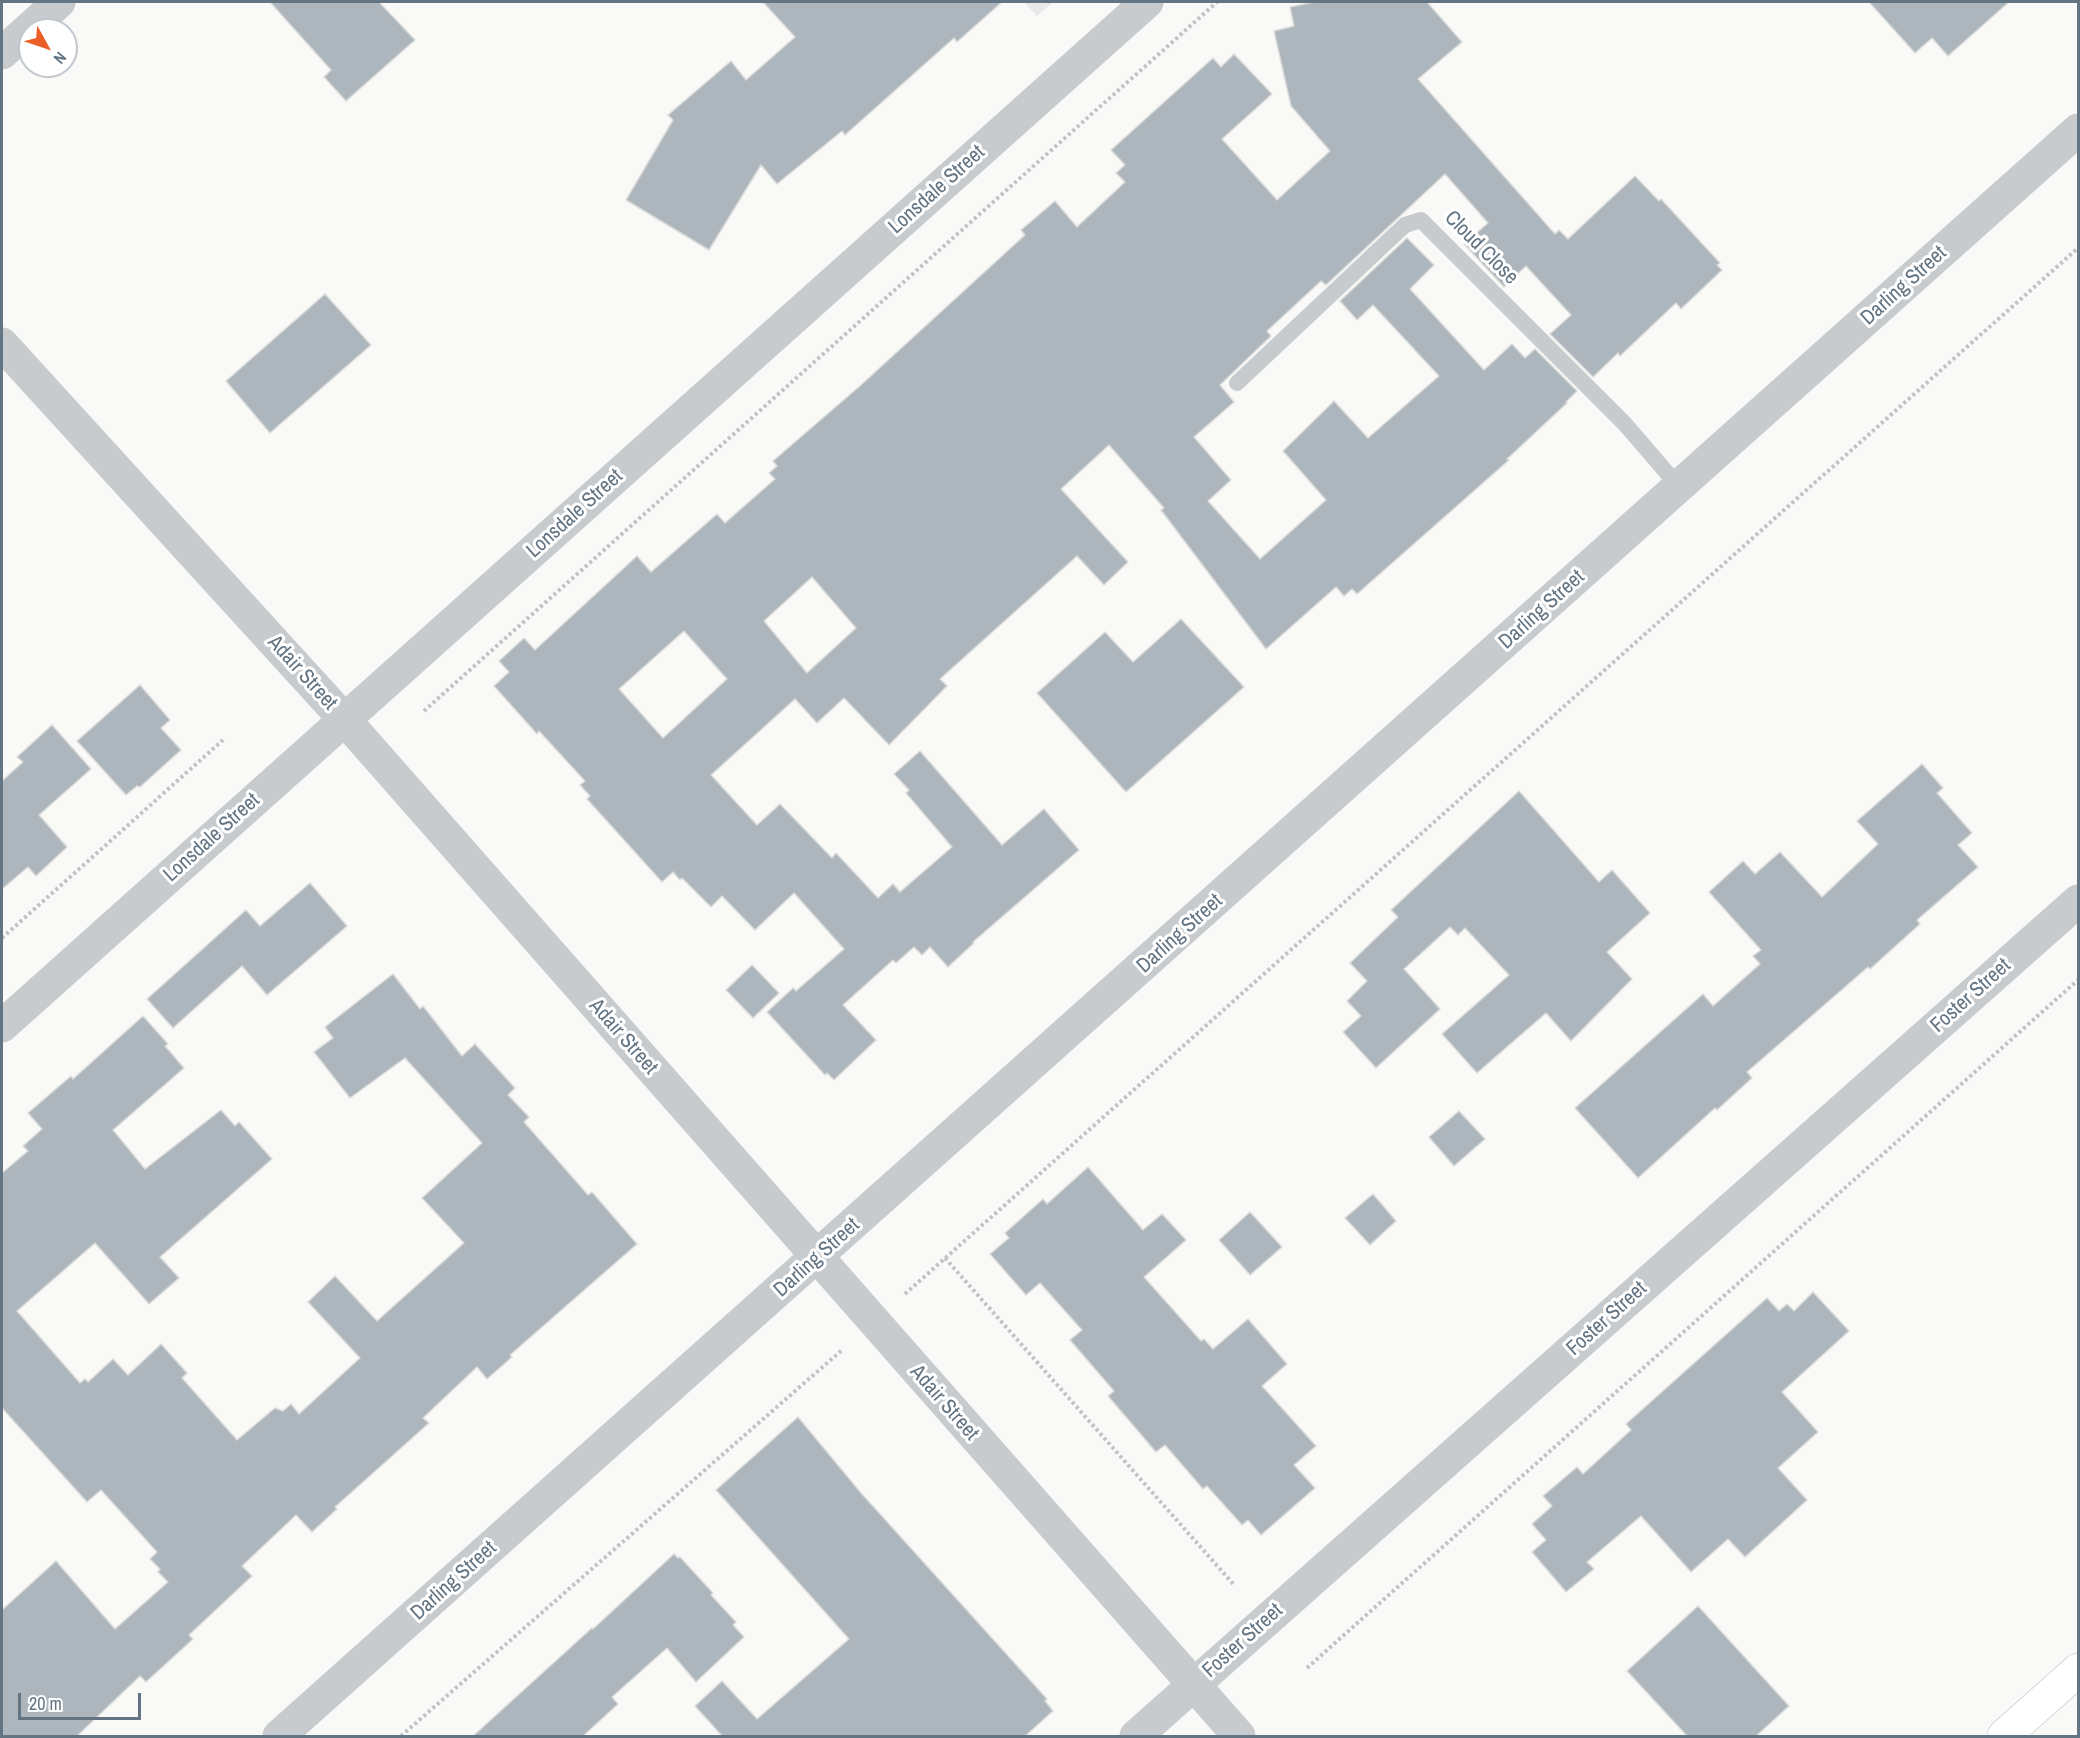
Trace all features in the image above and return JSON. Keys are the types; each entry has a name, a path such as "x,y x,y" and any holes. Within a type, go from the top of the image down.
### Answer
{"main road":[{"path":"2004,1737 2079,1670"}],"street":[{"path":"2,53 59,2"},
{"name":"Lonsdale Street","path":"2,1026 1147,2"},
{"name":"Darling Street","path":"279,1737 2079,130"},
{"name":"Adair Street","path":"2,344 345,720 1239,1737"},
{"name":"Foster Street","path":"1136,1737 2079,901"}],"lane":[{"name":"Cloud Close","path":"1237,383 1405,225 1421,219 1625,424 1680,488"}],"path":[{"path":"424,711 1217,2"},
{"path":"905,1294 2079,248"},
{"path":"2,938 223,740"},
{"path":"1307,1668 2079,980"},
{"path":"945,1258 1235,1586"},
{"path":"401,1737 842,1350"}],"shaded area":[{"path":"1024,2 1053,2 1037,16"}],"building":[{"path":"270,2 379,2 415,40 346,101 324,77 331,70"},
{"path":"763,2 1002,2 957,42 954,38 845,135 842,131 777,184 761,165 709,250 626,200 673,120 668,115 731,61 746,80 795,37"},
{"path":"1314,2 1427,2 1462,42 1418,79 1555,234 1559,230 1568,239 1635,176 1659,201 1661,199 1720,263 1717,265 1722,270 1681,309 1676,303 1620,356 1618,353 1593,377 1550,334 1571,315 1526,266 1504,287 1464,244 1488,223 1445,174 1326,285 1321,281 1267,331 1271,336 1220,385 1234,402 1194,437 1231,480 1208,501 1260,559 1326,500 1283,451 1334,401 1368,438 1439,376 1373,305 1357,320 1340,301 1407,238 1434,265 1410,289 1484,370 1512,344 1525,358 1535,349 1577,391 1507,459 1509,460 1357,594 1352,589 1344,596 1336,587 1266,649 1161,510 1164,508 1109,445 1061,489 1128,562 1104,585 1077,556 940,679 947,686 889,745 844,698 817,723 795,699 711,775 757,825 780,804 832,858 836,853 878,898 893,884 900,892 952,847 906,793 909,790 894,774 920,751 1002,845 1044,809 1079,850 973,942 948,967 930,947 922,955 914,947 896,963 893,960 843,1005 876,1040 834,1080 827,1073 825,1075 767,1012 793,988 796,991 844,949 794,893 755,930 722,896 711,907 673,872 662,882 587,799 590,796 580,785 585,781 539,731 537,734 494,686 509,672 499,661 524,638 535,650 637,556 651,572 717,514 725,523 775,479 769,473 777,466 773,461 861,385 1025,235 1021,230 1055,201 1077,227 1125,182 1116,173 1125,165 1111,150 1213,58 1221,67 1234,54 1272,94 1222,139 1277,200 1330,151 1291,106 1274,31 1294,26 1290,7","holes":["812,577 856,628 807,673 764,621","684,631 727,679 663,738 619,689"]},
{"path":"1869,2 2009,2 1948,56 1932,38 1915,53"},
{"path":"325,294 371,345 270,433 226,381"},
{"path":"1181,619 1244,687 1126,792 1037,693 1105,632 1133,662"},
{"path":"140,685 170,720 161,728 181,750 140,787 137,786 126,795 77,741"},
{"path":"52,725 91,769 39,815 67,847 36,876 28,867 2,889 2,781 23,762 17,757"},
{"path":"1922,764 1943,788 1937,793 1972,833 1958,845 1978,867 1917,920 1920,924 1870,969 1868,967 1747,1072 1752,1078 1717,1110 1715,1108 1638,1178 1575,1108 1703,994 1713,1006 1760,964 1753,956 1761,950 1709,892 1743,861 1755,874 1780,852 1822,897 1878,844 1857,821"},
{"path":"1519,791 1599,882 1612,870 1650,913 1607,952 1632,979 1571,1041 1546,1013 1477,1073 1442,1034 1509,975 1465,928 1458,935 1450,927 1404,969 1440,1009 1376,1068 1343,1032 1361,1016 1347,1001 1367,981 1350,963 1398,917 1391,910"},
{"path":"310,883 347,926 267,995 242,966 173,1028 147,999 246,910 260,926"},
{"path":"752,965 779,993 753,1018 726,990"},
{"path":"393,974 420,1009 423,1006 462,1056 475,1044 515,1088 508,1095 529,1117 524,1122 588,1195 592,1192 637,1244 510,1355 512,1357 487,1379 477,1367 423,1418 429,1423 335,1507 337,1509 312,1532 296,1515 242,1566 252,1576 189,1635 193,1639 146,1682 140,1676 76,1737 2,1737 2,1610 56,1561 115,1629 168,1582 150,1559 157,1552 101,1490 87,1502 2,1408 2,1173 28,1151 23,1146 42,1129 28,1113 71,1076 73,1079 143,1016 168,1044 165,1046 184,1068 113,1130 145,1169 221,1110 235,1126 239,1122 272,1159 160,1257 179,1278 149,1304 95,1243 17,1311 80,1383 85,1379 88,1382 113,1359 128,1375 161,1344 187,1373 182,1378 237,1440 275,1408 283,1411 291,1404 299,1414 360,1358 308,1302 335,1276 377,1321 464,1243 422,1198 482,1143 405,1058 350,1098 314,1052 333,1038 325,1027"},
{"path":"1459,1111 1485,1139 1454,1166 1429,1137"},
{"path":"1088,1167 1143,1230 1162,1214 1186,1240 1144,1277 1201,1341 1204,1339 1213,1349 1248,1319 1287,1364 1262,1386 1316,1446 1294,1465 1315,1488 1261,1535 1248,1520 1242,1525 1207,1486 1203,1489 1165,1445 1156,1452 1108,1396 1114,1391 1070,1340 1082,1330 1040,1283 1026,1295 990,1254 1009,1238 1005,1233 1043,1199 1047,1204"},
{"path":"1373,1194 1396,1221 1370,1245 1345,1218"},
{"path":"1250,1212 1282,1247 1250,1275 1219,1240"},
{"path":"1813,1292 1849,1331 1782,1392 1818,1432 1778,1468 1807,1500 1745,1557 1728,1539 1691,1572 1641,1516 1587,1562 1594,1569 1566,1592 1532,1552 1546,1540 1532,1524 1552,1506 1543,1496 1577,1467 1583,1474 1631,1430 1626,1424 1767,1298 1779,1311 1787,1304 1794,1311"},
{"path":"798,1417 861,1493 1047,1699 1045,1701 1053,1711 1024,1737 723,1737 695,1706 722,1681 757,1719 849,1639 716,1490"},
{"path":"674,1554 680,1557 713,1593 711,1595 736,1622 733,1625 744,1637 696,1682 667,1648 612,1697 618,1704 582,1737 472,1737 593,1629"},
{"path":"1698,1606 1789,1706 1755,1737 1688,1737 1627,1671"}]}
